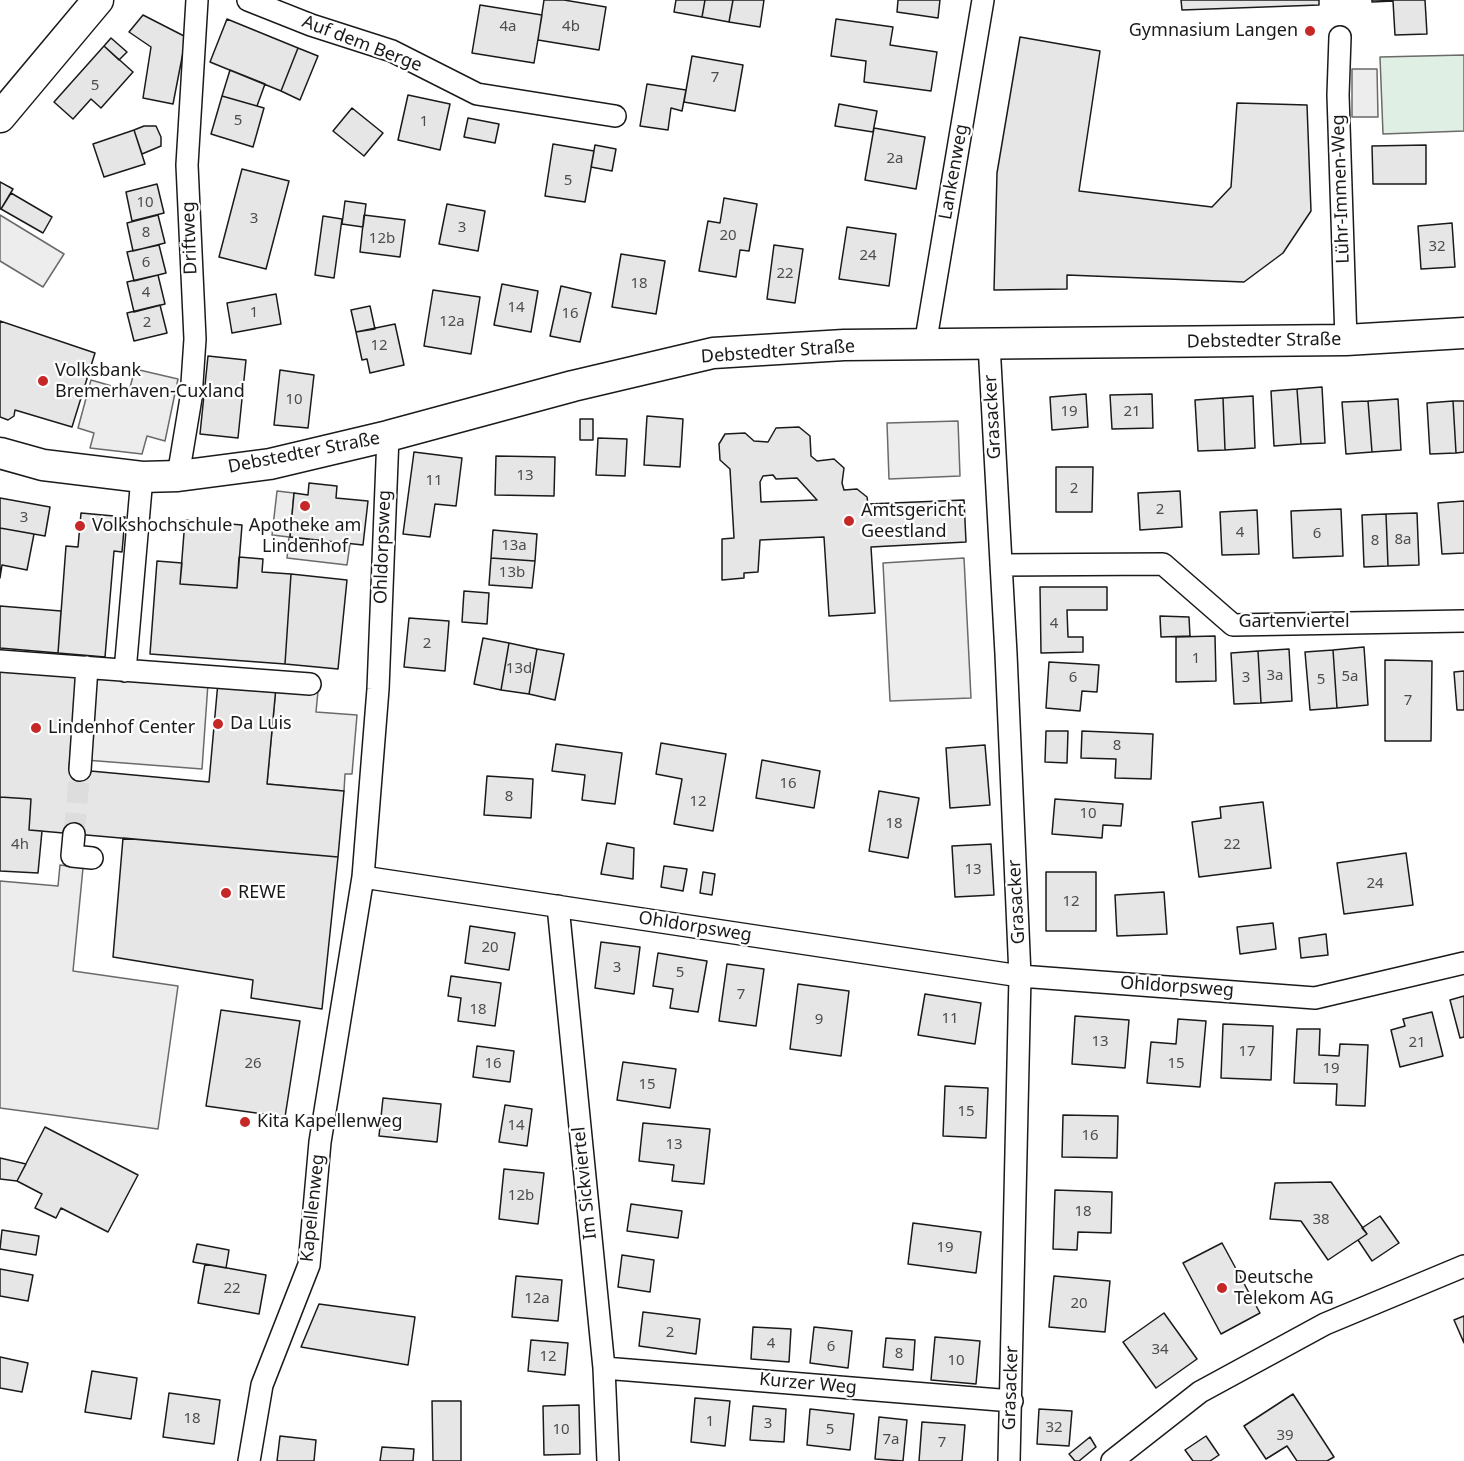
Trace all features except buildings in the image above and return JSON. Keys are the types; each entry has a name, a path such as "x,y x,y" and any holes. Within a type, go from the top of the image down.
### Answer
{"main road":[{"path":"0,117 98,0"},
{"name":"Debstedter Straße","path":"0,453 43,465 142,477 178,476 270,464 387,436 573,386 713,353 844,345 1346,340 1464,333"}],"street":[{"name":"Driftweg","path":"178,476 191,398 195,339 187,165 197,0"},
{"name":"Auf dem Berge","path":"248,0 311,25 392,51 477,94 615,116"},
{"name":"Lankenweg","path":"925,345 983,0"},
{"name":"Lühr-Immen-Weg","path":"1340,38 1338,95 1346,340"},
{"name":"Grasacker","path":"989,344 1020,976 1009,1461"},
{"name":"Ohldorpsweg","path":"387,436 378,689 363,877 1020,976 1314,998 1464,963"},
{"path":"125,671 142,477"},
{"name":"Gartenviertel","path":"1001,565 1163,564 1233,625 1464,621"},
{"path":"0,660 310,684"},
{"path":"80,770 87,667"},
{"path":"74,834 72,855 92,858"},
{"name":"Kapellenweg","path":"249,1461 262,1385 309,1264 320,1142 363,877"},
{"name":"Im Sickviertel","path":"558,906 604,1368 608,1461"},
{"path":"1113,1461 1200,1392 1325,1324 1464,1266"},
{"name":"Kurzer Weg","path":"604,1368 1012,1401"}],"green space":[{"path":"1464,55 1464,131 1383,134 1380,57"}],"shaded area":[{"path":"1352,69 1377,69 1378,117 1352,117"},
{"path":"0,215 64,254 43,287 0,261"},
{"path":"135,369 178,379 165,441 147,436 142,454 90,448 94,433 78,428 91,380 129,391"},
{"path":"958,421 960,476 889,479 887,423"},
{"path":"277,491 294,493 290,537 350,544 347,565 287,558 289,537 272,535"},
{"path":"964,558 971,698 890,701 883,563"},
{"path":"93,660 209,669 202,769 85,760"},
{"path":"276,687 318,691 316,712 357,715 352,774 345,774 344,791 267,784"},
{"path":"60,865 83,868 73,971 178,986 158,1129 0,1108 0,881 58,886"}],"tunnel":[{"path":"74,834 80,770"}],"place":[{"name":"Gymnasium Langen","path":"1310,31"},
{"name":"Volksbank Bremerhaven-Cuxland","path":"43,381"},
{"name":"Apotheke am Lindenhof","path":"305,506"},
{"name":"Amtsgericht Geestland","path":"849,521"},
{"name":"Volkshochschule","path":"80,526"},
{"name":"Da Luis","path":"218,724"},
{"name":"Lindenhof Center","path":"36,728"},
{"name":"REWE","path":"226,893"},
{"name":"Kita Kapellenweg","path":"245,1122"},
{"name":"Deutsche Telekom AG","path":"1222,1288"}]}
